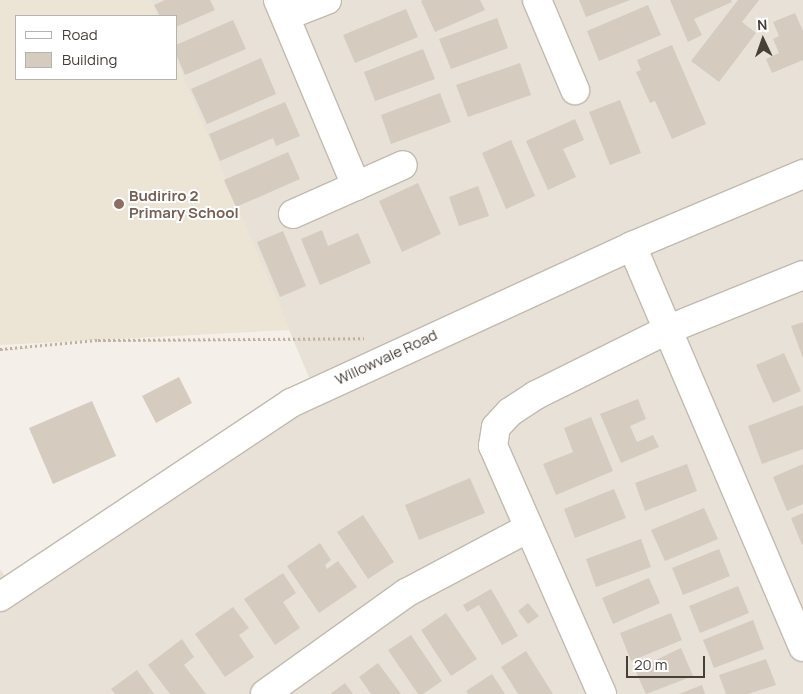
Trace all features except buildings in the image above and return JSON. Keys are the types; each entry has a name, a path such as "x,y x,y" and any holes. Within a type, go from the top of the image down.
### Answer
{"street":[{"path":"327,0 282,8 356,186"},
{"path":"537,0 575,90"},
{"path":"293,214 403,165"},
{"name":"Willowvale Road","path":"0,597 291,402 632,246 803,174"},
{"path":"632,246 803,647"},
{"path":"602,694 493,446 496,427 510,412 536,395 669,329 803,275"},
{"path":"266,694 406,594 529,528"}],"path":[{"path":"0,349 98,340 367,338"}],"shaded area":[{"name":"Budiriro 2 Primary School","path":"0,0 151,0 157,15 15,15 15,80 178,80 178,66 290,330 0,345"},
{"path":"151,0 803,0 803,694 0,694 0,569 15,591 316,394 178,66 178,15 157,15"}],"place":[{"name":"Budiriro 2 Primary School","path":"119,204"}]}
